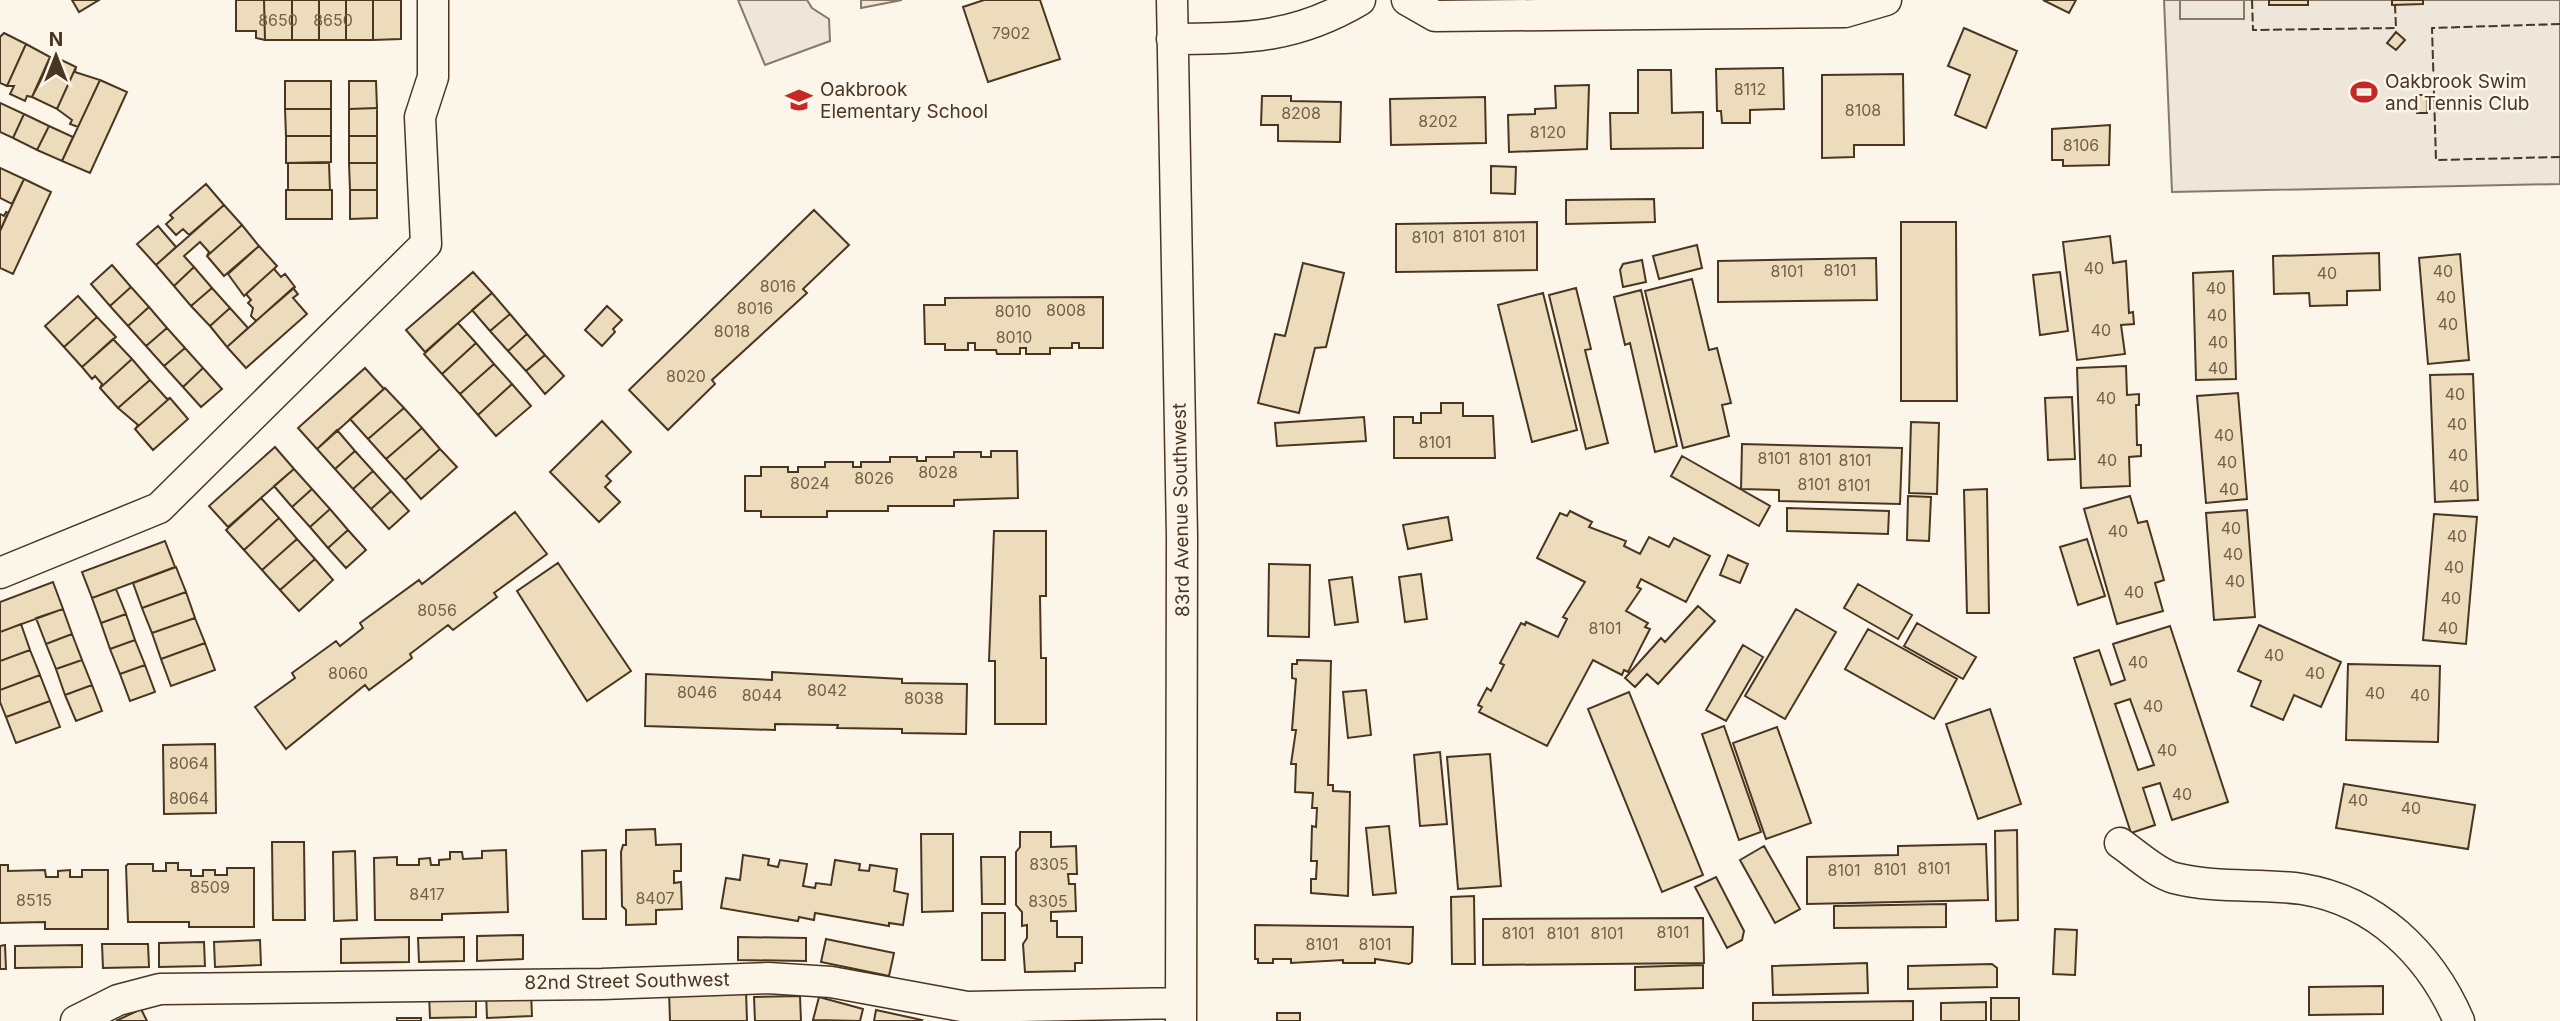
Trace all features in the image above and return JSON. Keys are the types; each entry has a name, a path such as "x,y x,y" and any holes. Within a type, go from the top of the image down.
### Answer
{"street":[{"path":"0,573 159,509 426,244 420,117 433,78 433,0"},
{"name":"83rd Avenue Southwest","path":"1172,0 1182,536 1181,1012"},
{"path":"1172,39 1261,37 1329,17 1360,0"},
{"path":"1407,0 1435,16 1845,12 1886,0"},
{"path":"2120,843 2171,877 2226,887 2301,889 2361,906 2383,920 2407,943 2440,983 2459,1021"},
{"name":"82nd Street Southwest","path":"76,1021 118,1000 160,989 603,984 768,978 831,982 967,1007 1181,1012"}],"shaded area":[{"path":"738,0 807,0 812,8 829,19 830,41 765,65"},
{"path":"861,0 902,0 861,8"},
{"name":"Oakbrook Swim and Tennis Club","path":"2164,0 2560,0 2560,184 2172,192"},
{"path":"2180,0 2244,0 2244,19 2180,19"}],"building":[{"path":"72,0 99,0 79,12"},
{"path":"236,0 264,0 265,40 256,38 256,31 236,31"},
{"path":"264,0 292,0 292,40 265,40"},
{"path":"292,0 319,0 319,40 292,40"},
{"path":"319,0 346,0 346,40 319,40"},
{"path":"346,0 373,0 373,40 346,40"},
{"path":"373,0 401,0 401,39 373,40"},
{"path":"984,0 1040,0 1060,59 988,82 963,7"},
{"path":"2043,0 2076,0 2069,13"},
{"path":"2269,0 2308,0 2308,5 2269,5"},
{"path":"2392,0 2423,0 2423,4 2392,5"},
{"path":"1964,28 2017,51 1986,128 1955,115 1970,75 1948,66"},
{"path":"2396,32 2405,40 2396,50 2387,43"},
{"path":"4,33 26,44 7,86 0,83 0,37"},
{"path":"26,44 50,57 32,97 27,96 25,101 10,94 14,86 7,86"},
{"path":"53,56 76,67 57,109 32,97"},
{"path":"76,67 75,72 100,80 78,127 70,124 72,120 57,109"},
{"path":"1783,68 1784,109 1750,110 1750,123 1722,123 1721,111 1717,111 1716,69"},
{"path":"1638,70 1671,70 1672,113 1703,112 1703,148 1611,149 1610,113 1638,113"},
{"path":"1903,74 1904,145 1854,145 1854,157 1822,158 1822,75"},
{"path":"100,80 127,92 90,173 62,161"},
{"path":"285,81 331,81 331,109 285,109"},
{"path":"349,81 376,81 377,108 349,109"},
{"path":"1589,85 1587,149 1509,152 1508,115 1535,114 1535,109 1556,108 1555,86"},
{"path":"2417,95 2427,95 2427,113 2417,113"},
{"path":"1262,96 1291,96 1291,101 1341,102 1340,142 1278,141 1278,125 1261,125"},
{"path":"1485,97 1486,143 1391,145 1390,99"},
{"path":"0,103 24,114 13,138 0,132"},
{"path":"377,108 377,136 349,136 349,109"},
{"path":"285,109 331,109 331,136 286,136"},
{"path":"24,114 49,126 37,150 13,138"},
{"path":"2110,125 2109,165 2063,166 2063,160 2052,160 2052,129"},
{"path":"49,126 73,137 62,161 37,150"},
{"path":"286,136 331,136 331,162 286,163"},
{"path":"349,136 377,136 377,163 349,163"},
{"path":"288,163 329,163 330,190 288,190"},
{"path":"349,163 377,163 377,190 350,190"},
{"path":"1491,166 1516,167 1515,194 1491,193"},
{"path":"0,168 24,179 12,204 0,198"},
{"path":"24,179 51,192 13,274 0,268 0,231"},
{"path":"206,184 224,205 189,235 183,229 176,235 166,224 173,218 170,215"},
{"path":"286,190 332,190 332,219 286,219"},
{"path":"350,190 377,190 377,218 350,219"},
{"path":"1654,199 1655,222 1566,224 1566,200"},
{"path":"224,205 242,225 207,256 209,252 200,242 184,256 194,267 174,286 156,265"},
{"path":"814,210 849,245 803,289 807,293 712,380 715,384 668,430 629,390"},
{"path":"8,213 0,231 0,214 4,216"},
{"path":"1537,222 1537,270 1396,272 1396,224"},
{"path":"1901,222 1956,222 1957,401 1901,401"},
{"path":"242,225 259,246 224,276 207,256"},
{"path":"158,226 176,247 156,265 137,244"},
{"path":"2110,236 2113,263 2126,261 2129,313 2133,312 2134,324 2121,325 2125,354 2077,360 2063,242"},
{"path":"1697,245 1702,268 1659,279 1653,256"},
{"path":"259,246 277,266 244,296 228,274"},
{"path":"2379,253 2380,290 2347,291 2347,305 2310,306 2309,293 2274,294 2273,256"},
{"path":"2460,254 2469,360 2428,364 2419,258"},
{"path":"1876,258 1877,300 1718,302 1718,261"},
{"path":"1642,260 1646,282 1623,287 1620,270 1623,264"},
{"path":"1303,263 1344,273 1326,347 1315,348 1299,413 1258,403 1275,334 1285,336"},
{"path":"112,265 131,287 110,306 91,284"},
{"path":"277,266 274,269 281,277 285,274 295,287 256,321 251,316 253,308 248,303 251,300 246,294"},
{"path":"194,267 212,288 191,306 174,286"},
{"path":"2233,271 2236,379 2196,380 2193,273"},
{"path":"473,272 492,293 425,352 406,330"},
{"path":"2060,272 2068,331 2040,335 2033,275"},
{"path":"1692,279 1709,350 1717,348 1731,403 1722,405 1729,436 1683,448 1645,291"},
{"path":"131,287 149,307 128,326 110,306"},
{"path":"212,288 230,308 210,326 191,306"},
{"path":"293,288 298,294 293,298 307,314 246,368 227,347"},
{"path":"1576,288 1591,349 1585,350 1608,443 1586,449 1549,295"},
{"path":"1641,290 1677,446 1655,452 1630,343 1625,345 1614,297"},
{"path":"492,293 510,314 490,331 472,310"},
{"path":"1543,293 1577,430 1532,442 1498,305"},
{"path":"78,296 97,317 64,347 45,326"},
{"path":"1103,297 1103,348 1079,348 1079,343 1072,343 1072,348 1050,348 1050,354 1026,354 1026,348 1020,348 1020,354 997,354 996,350 975,350 975,343 968,343 968,350 945,350 945,344 925,344 924,305 945,305 945,298"},
{"path":"607,306 622,320 602,346 585,330"},
{"path":"149,307 167,328 146,346 128,326"},
{"path":"230,308 248,328 227,347 210,326"},
{"path":"510,314 527,334 508,351 490,331"},
{"path":"97,317 116,337 82,367 64,347"},
{"path":"458,323 476,343 442,374 424,354"},
{"path":"167,328 185,348 164,366 146,346"},
{"path":"527,334 545,355 526,371 508,351"},
{"path":"113,339 132,359 100,388 102,384 95,376 92,379 82,367"},
{"path":"476,343 494,364 460,394 442,374"},
{"path":"185,348 203,368 183,387 164,366"},
{"path":"545,355 564,376 545,394 526,371"},
{"path":"132,359 150,380 118,408 100,388"},
{"path":"494,364 512,384 478,415 460,394"},
{"path":"2126,366 2127,395 2139,394 2139,405 2136,405 2137,445 2141,445 2141,456 2129,457 2130,486 2081,488 2077,368"},
{"path":"203,368 222,389 201,407 183,387"},
{"path":"365,368 384,389 317,449 298,428"},
{"path":"2473,374 2478,500 2435,502 2430,375"},
{"path":"150,380 167,399 170,398 135,429 138,425 118,408"},
{"path":"512,384 531,406 496,436 478,415"},
{"path":"385,388 404,408 368,439 350,419"},
{"path":"2238,393 2247,499 2206,503 2197,396"},
{"path":"2072,397 2075,459 2048,460 2045,398"},
{"path":"170,398 188,419 153,450 135,429"},
{"path":"1441,403 1463,403 1463,416 1493,416 1495,458 1394,458 1394,417 1413,417 1413,423 1421,423 1421,413 1441,413"},
{"path":"404,408 422,428 386,459 368,439"},
{"path":"1364,417 1366,441 1277,446 1275,423"},
{"path":"602,421 631,452 606,476 611,481 605,487 620,502 599,522 550,472"},
{"path":"1911,422 1939,423 1937,494 1909,493"},
{"path":"422,428 440,449 405,480 386,459"},
{"path":"337,430 355,451 335,469 317,449"},
{"path":"1742,444 1902,448 1900,504 1779,501 1779,490 1741,489"},
{"path":"275,447 294,469 228,527 209,506"},
{"path":"440,449 457,467 421,499 405,480"},
{"path":"355,451 373,471 353,489 335,469"},
{"path":"991,451 1017,451 1018,498 954,500 954,506 888,506 888,511 827,511 827,517 761,517 761,511 745,511 745,476 761,476 761,467 788,467 788,472 798,472 798,467 825,467 825,462 853,462 853,467 861,467 861,462 890,462 890,457 917,457 917,461 926,461 926,457 954,457 954,452 981,452 981,457 991,457"},
{"path":"1682,456 1770,506 1759,526 1671,476"},
{"path":"294,469 312,489 292,507 274,486"},
{"path":"373,471 391,491 371,509 353,489"},
{"path":"312,489 330,509 310,527 292,507"},
{"path":"1987,489 1989,613 1967,613 1964,490"},
{"path":"391,491 409,511 389,529 371,509"},
{"path":"1908,496 1931,497 1929,541 1907,540"},
{"path":"2130,496 2138,523 2147,521 2164,580 2155,583 2163,611 2117,624 2084,509"},
{"path":"261,498 279,518 244,550 226,530"},
{"path":"1787,508 1889,511 1888,534 1787,531"},
{"path":"330,509 348,530 328,548 310,527"},
{"path":"2247,510 2255,617 2214,620 2206,513"},
{"path":"1570,511 1592,522 1589,527 1626,541 1624,546 1640,554 1649,537 1669,547 1674,538 1710,556 1686,602 1641,579 1637,587 1641,589 1626,611 1648,623 1645,627 1650,629 1628,672 1624,670 1622,675 1593,660 1547,746 1479,712 1482,707 1478,705 1487,688 1491,691 1504,665 1500,663 1521,623 1525,625 1526,622 1558,637 1567,619 1563,617 1585,582 1537,558 1560,513 1567,516"},
{"path":"515,512 547,554 494,593 497,597 453,630 448,625 410,654 412,658 369,690 365,685 286,749 255,707 295,678 292,673 336,641 340,646 363,628 360,623 419,580 422,584"},
{"path":"2434,514 2477,517 2466,644 2423,640"},
{"path":"1448,517 1452,540 1408,549 1403,525"},
{"path":"279,518 297,539 262,570 244,550"},
{"path":"348,530 366,550 346,568 328,548"},
{"path":"994,531 1046,531 1046,596 1040,596 1041,658 1046,658 1046,724 995,724 995,661 989,661"},
{"path":"297,539 315,559 280,590 262,570"},
{"path":"2087,539 2105,596 2078,605 2060,547"},
{"path":"165,541 175,567 92,598 82,572"},
{"path":"1728,555 1748,564 1740,583 1720,575"},
{"path":"315,559 333,580 299,611 280,590"},
{"path":"558,563 631,671 587,701 517,591"},
{"path":"1269,564 1310,565 1309,637 1268,636"},
{"path":"176,567 186,592 142,608 133,583"},
{"path":"1421,574 1427,619 1405,622 1399,577"},
{"path":"1352,577 1358,622 1335,625 1329,580"},
{"path":"53,582 63,609 0,632 0,602"},
{"path":"1858,584 1912,615 1898,639 1844,608"},
{"path":"116,589 126,614 101,623 92,598"},
{"path":"186,592 195,618 152,633 142,608"},
{"path":"1698,606 1715,621 1658,684 1647,674 1635,687 1625,678 1661,638 1665,642"},
{"path":"63,609 72,634 46,644 36,618"},
{"path":"1796,609 1836,632 1785,719 1745,696"},
{"path":"126,614 135,640 110,649 101,623"},
{"path":"195,618 205,643 161,659 152,633"},
{"path":"1917,623 1976,657 1963,679 1904,646"},
{"path":"21,624 30,650 0,661 0,632"},
{"path":"2259,625 2341,662 2321,707 2294,695 2283,720 2251,706 2261,681 2238,671"},
{"path":"2170,626 2228,802 2172,820 2160,783 2143,788 2155,825 2131,833 2074,658 2099,650 2111,685 2125,680 2113,644","holes":["2130,699 2154,765 2138,770 2115,704"]},
{"path":"1868,629 1957,679 1934,719 1845,669"},
{"path":"72,634 82,660 56,669 46,644"},
{"path":"135,640 145,665 120,674 110,649"},
{"path":"205,643 215,670 171,686 161,659"},
{"path":"1743,645 1763,657 1726,721 1706,710"},
{"path":"30,650 40,675 0,690 0,661"},
{"path":"82,660 92,685 65,695 56,669"},
{"path":"1297,660 1331,661 1328,785 1333,785 1333,791 1350,792 1348,896 1311,893 1311,879 1316,879 1317,861 1311,861 1312,826 1316,827 1317,808 1312,808 1313,793 1295,792 1296,764 1291,764 1296,730 1292,730 1296,679 1292,678 1292,664 1297,664"},
{"path":"2348,664 2440,666 2438,742 2346,740"},
{"path":"145,665 155,692 130,701 120,674"},
{"path":"772,672 902,679 902,683 967,684 966,734 902,733 902,729 837,728 838,725 775,724 775,730 645,726 646,674 772,680"},
{"path":"40,675 50,701 6,717 0,702 0,690"},
{"path":"92,685 102,711 76,721 65,695"},
{"path":"1366,690 1371,735 1348,738 1343,692"},
{"path":"1629,692 1703,875 1662,892 1588,709"},
{"path":"50,701 60,727 16,743 6,717"},
{"path":"1990,709 2021,804 1978,819 1946,724"},
{"path":"1724,726 1761,832 1739,840 1702,734"},
{"path":"1777,727 1811,823 1766,839 1733,743"},
{"path":"215,744 216,813 164,814 163,745"},
{"path":"1440,752 1447,824 1420,826 1414,755"},
{"path":"1490,754 1501,886 1458,889 1447,757"},
{"path":"2344,784 2475,805 2468,849 2336,828"},
{"path":"1389,826 1396,893 1373,895 1366,828"},
{"path":"655,829 656,845 681,844 681,871 674,871 674,883 681,882 682,909 656,910 656,924 626,925 626,910 622,906 621,852 623,845 626,845 626,830"},
{"path":"2017,830 2018,920 1996,921 1995,831"},
{"path":"1020,832 1051,832 1051,847 1076,846 1077,874 1068,874 1069,884 1075,884 1076,911 1051,912 1051,921 1057,921 1057,937 1082,937 1082,963 1075,963 1075,971 1025,972 1023,944 1027,938 1027,925 1022,926 1022,912 1016,905 1016,852 1020,847"},
{"path":"921,834 953,834 953,911 922,912"},
{"path":"272,842 304,842 305,920 273,920"},
{"path":"1986,844 1988,900 1807,904 1807,857 1898,855 1898,846"},
{"path":"1764,846 1800,909 1775,923 1740,860"},
{"path":"506,850 508,912 442,914 442,920 375,920 374,858 397,857 397,865 419,865 419,859 430,858 431,865 439,865 439,860 450,859 450,852 462,852 463,859 482,858 482,851"},
{"path":"606,850 606,919 583,919 582,851"},
{"path":"355,851 357,920 334,921 333,852"},
{"path":"743,855 769,859 768,865 778,867 780,860 807,864 803,886 815,888 816,883 831,885 835,860 860,864 859,870 869,871 870,865 897,869 894,891 908,894 903,925 889,923 889,926 815,913 814,920 799,917 798,921 721,908 726,878 740,880"},
{"path":"981,857 1005,857 1005,904 982,904"},
{"path":"166,863 178,863 178,870 191,870 191,876 203,876 203,870 215,870 215,875 227,875 227,868 254,868 254,927 189,927 189,922 128,922 126,866 153,864 153,871 166,871"},
{"path":"0,865 8,865 8,871 45,870 46,877 58,877 58,871 70,870 70,877 82,877 82,870 108,870 108,929 45,929 45,922 0,923"},
{"path":"1716,877 1744,931 1742,940 1727,948 1695,887"},
{"path":"1474,896 1475,964 1452,964 1451,897"},
{"path":"1946,904 1946,927 1834,928 1834,906"},
{"path":"982,913 1005,913 1005,960 982,960"},
{"path":"1703,918 1704,963 1483,965 1483,919"},
{"path":"1255,925 1413,927 1412,962 1409,964 1375,959 1375,963 1343,963 1343,960 1291,963 1291,959 1273,959 1273,963 1258,963 1258,959 1255,959"},
{"path":"2055,929 2077,930 2075,975 2053,974"},
{"path":"523,935 523,959 477,961 477,936"},
{"path":"409,937 409,962 341,963 341,939"},
{"path":"464,937 464,961 419,962 418,938"},
{"path":"738,937 806,938 806,961 738,960"},
{"path":"826,939 894,953 889,976 821,962"},
{"path":"260,940 261,965 215,967 214,942"},
{"path":"204,942 205,966 159,967 159,943"},
{"path":"102,944 148,944 149,967 103,968"},
{"path":"5,945 6,969 0,969 0,946"},
{"path":"82,945 82,967 15,968 15,946"},
{"path":"1867,963 1868,993 1773,995 1772,966"},
{"path":"1992,964 1997,968 1997,987 1908,989 1908,966"},
{"path":"1703,965 1703,988 1635,990 1635,967"},
{"path":"2383,986 2383,1014 2309,1015 2309,987"},
{"path":"746,990 747,1021 670,1021 669,991"},
{"path":"531,992 532,1016 487,1018 486,993"},
{"path":"476,993 476,1017 430,1018 429,994"},
{"path":"800,996 801,1021 755,1021 754,997"},
{"path":"819,997 863,1009 860,1021 813,1020"},
{"path":"1991,998 2019,998 2019,1021 1991,1021"},
{"path":"1913,1001 1913,1021 1753,1021 1753,1003"},
{"path":"1986,1002 1986,1021 1941,1021 1941,1003"},
{"path":"141,1009 147,1021 116,1021"},
{"path":"876,1010 922,1020 874,1021"},
{"path":"1277,1013 1300,1013 1300,1021 1277,1021"},
{"path":"397,1018 421,1018 421,1021 397,1021"}],"fence":[{"path":"2252,0 2253,30 2396,28 2395,5"},
{"path":"2560,24 2432,28 2436,160 2560,157"}],"place":[{"name":"Oakbrook Swim and Tennis Club","path":"2364,92"},
{"name":"Oakbrook Elementary School","path":"799,100"}]}
